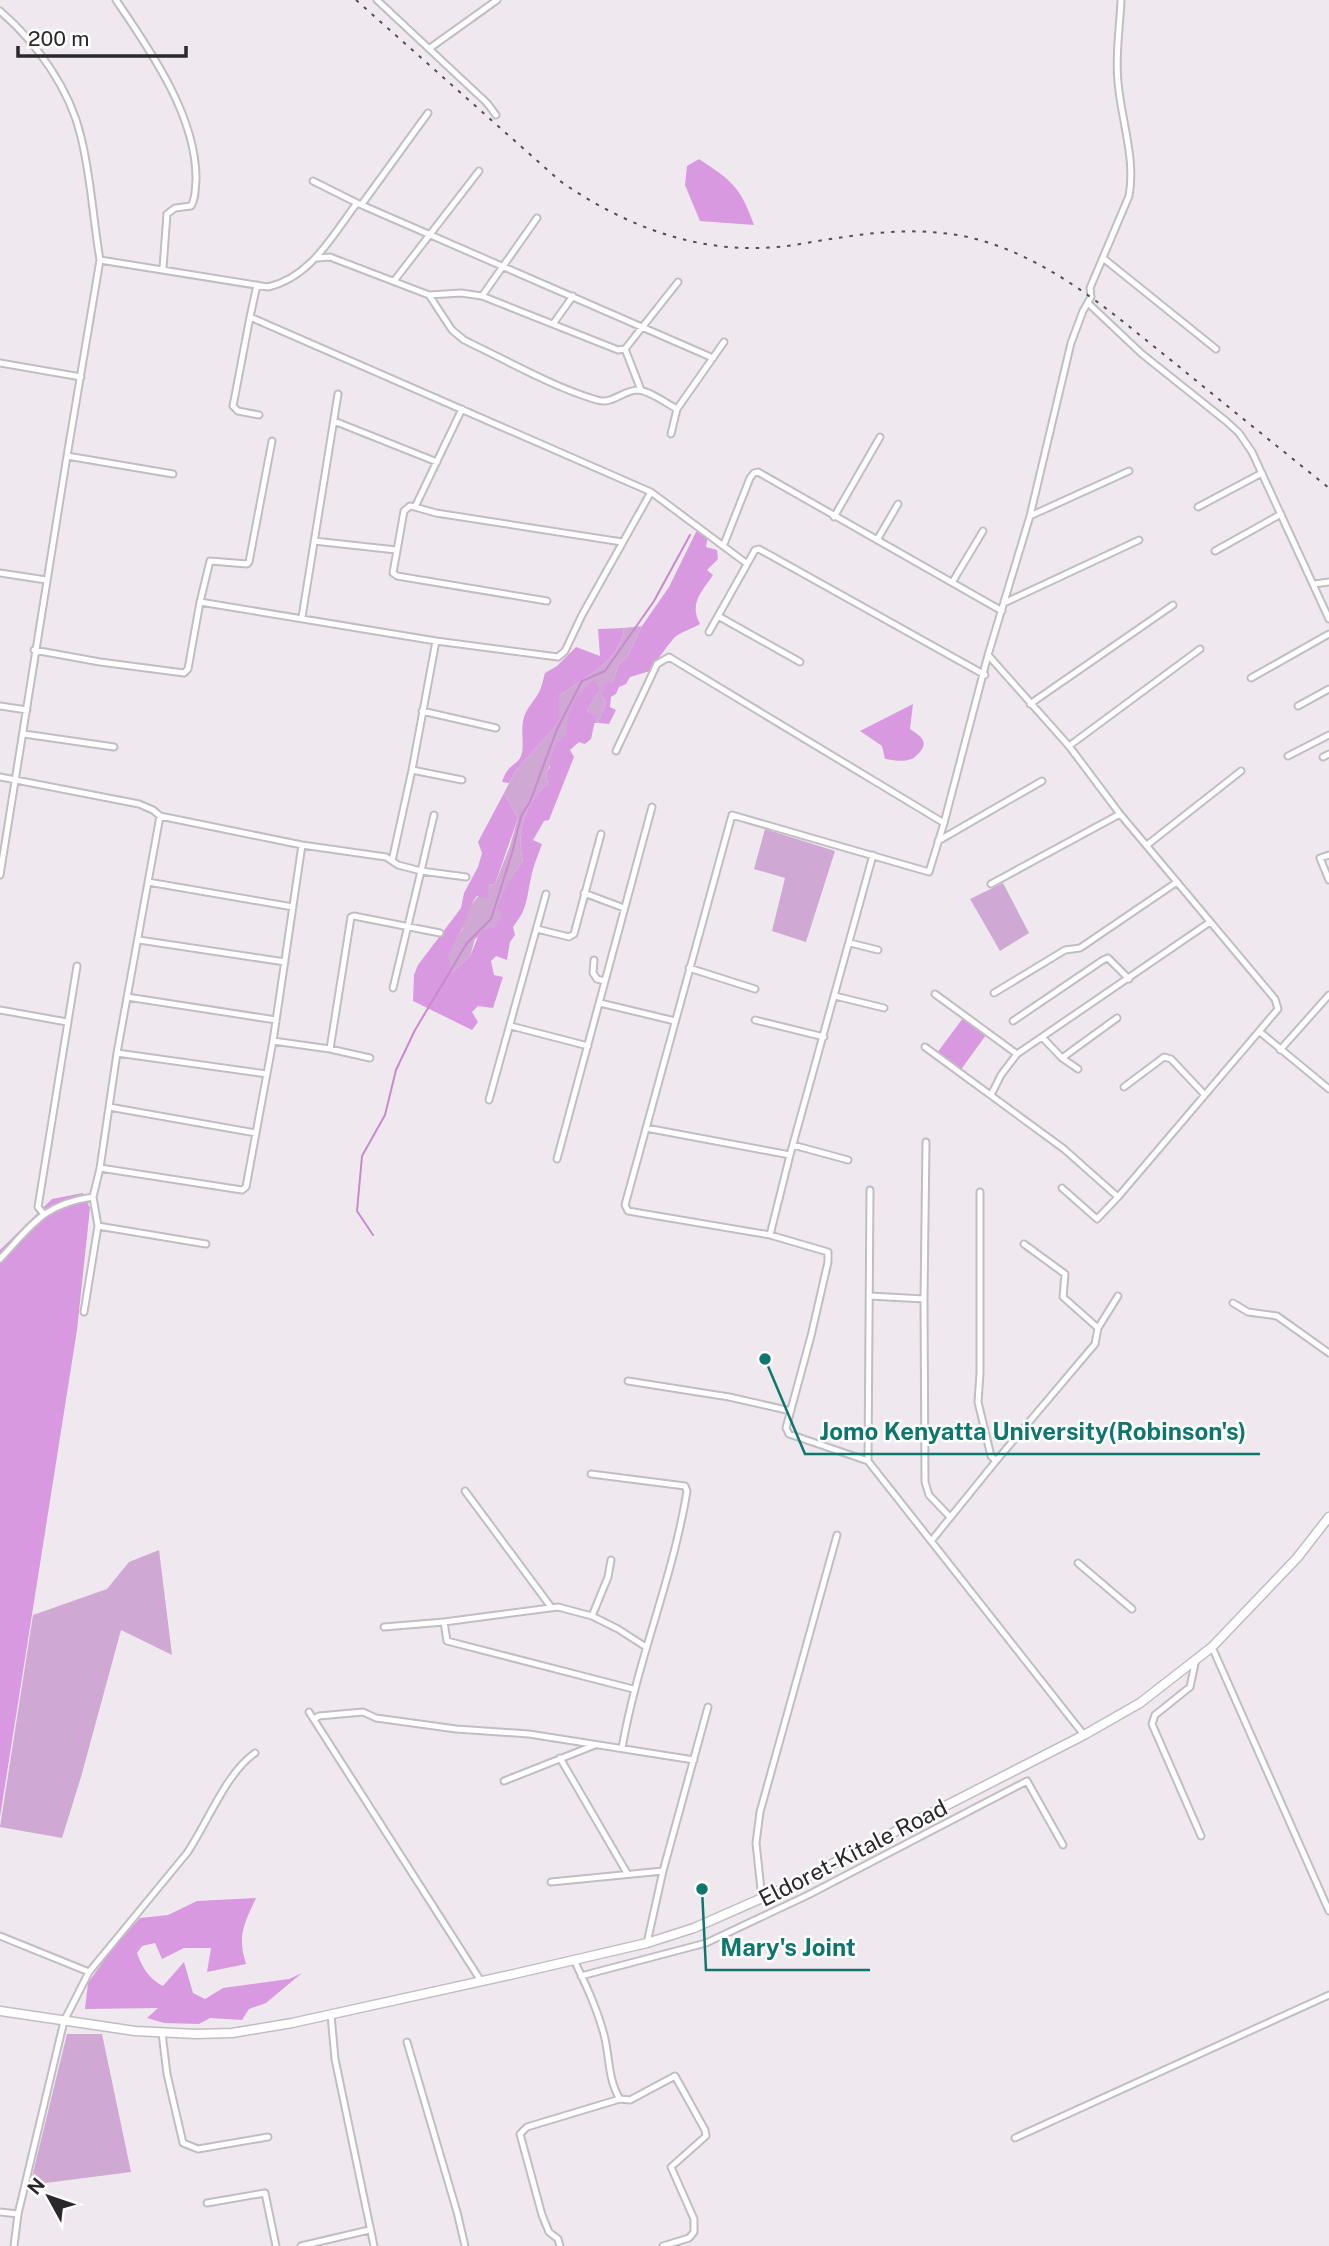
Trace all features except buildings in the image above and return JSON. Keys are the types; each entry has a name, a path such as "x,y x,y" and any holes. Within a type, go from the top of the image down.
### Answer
{"highway":[{"name":"Eldoret-Kitale Road","path":"0,2011 162,2033 232,2033 331,2015 647,1943 725,1916 1084,1735 1149,1697 1212,1647 1297,1558 1329,1517"}],"street":[{"path":"116,0 171,87 193,153 195,199 191,206 175,208 167,214 163,268"},
{"path":"377,0 487,103 496,115"},
{"path":"430,48 497,0"},
{"path":"1084,1735 868,1461 789,1434 786,1428 811,1336 828,1252 770,1235 628,1211 625,1205 732,815 929,872 985,675 988,655 1031,516 1071,343 1089,304 1090,288 1129,196 1131,185 1125,117 1117,79 1121,0"},
{"path":"0,11 28,38 71,105 87,165 100,260 34,650 24,734 0,875"},
{"path":"100,260 257,285 284,283 317,258 428,113"},
{"path":"394,281 479,171"},
{"path":"313,181 713,358"},
{"path":"482,296 537,218"},
{"path":"317,258 330,257 429,295 461,293 482,296 614,349 625,349 678,282"},
{"path":"1103,258 1216,349"},
{"path":"257,285 233,407 238,411 259,415"},
{"path":"429,295 452,330 464,340 559,385 599,401 608,401 641,390 677,408"},
{"path":"553,324 573,296"},
{"path":"1089,304 1142,354 1239,433 1262,473 1329,619"},
{"path":"250,317 651,492 746,563"},
{"path":"671,435 677,408 724,342"},
{"path":"625,349 641,390"},
{"path":"0,363 81,377"},
{"path":"302,617 338,394"},
{"path":"415,506 462,409"},
{"path":"334,421 437,463"},
{"path":"834,517 880,437"},
{"path":"34,650 184,673 188,669 210,561 249,562 272,441"},
{"path":"67,456 173,474"},
{"path":"1031,516 1129,471"},
{"path":"724,544 754,473 762,473 834,517 953,581 1002,611"},
{"path":"1198,507 1262,473"},
{"path":"200,602 436,641 558,657 565,650 651,492"},
{"path":"877,540 898,504"},
{"path":"547,601 397,576 393,571 404,511 415,506 436,513 622,542"},
{"path":"1216,551 1281,514"},
{"path":"953,581 983,531"},
{"path":"1004,603 1139,540"},
{"path":"314,541 396,550"},
{"path":"709,632 746,563 755,550 761,550 985,675"},
{"path":"0,573 46,580"},
{"path":"1314,584 1329,582"},
{"path":"1030,704 1173,605"},
{"path":"718,616 800,662"},
{"path":"1251,678 1329,634"},
{"path":"392,861 436,641"},
{"path":"1069,746 1200,649"},
{"path":"988,655 1069,746 1120,814 1275,999 1277,1011 1097,1219 1062,1188"},
{"path":"616,751 657,664 669,657 944,823"},
{"path":"1298,706 1329,689"},
{"path":"0,706 27,710"},
{"path":"422,711 496,728"},
{"path":"24,734 114,747"},
{"path":"1288,756 1329,735"},
{"path":"412,770 462,780"},
{"path":"1147,845 1241,771"},
{"path":"0,777 139,804 160,816 302,845 386,857 398,865 466,877"},
{"path":"939,841 1042,780"},
{"path":"557,1159 652,807"},
{"path":"991,884 1120,814"},
{"path":"393,988 434,815"},
{"path":"84,1312 98,1226 93,1197 160,816"},
{"path":"537,929 572,936 601,834"},
{"path":"100,1168 242,1190 246,1186 273,1041 302,845"},
{"path":"770,1235 873,855"},
{"path":"1329,855 1320,858 1329,880"},
{"path":"148,882 293,906"},
{"path":"994,993 1065,950 1080,948 1177,882"},
{"path":"584,893 624,908"},
{"path":"489,1100 546,894"},
{"path":"330,1049 351,918 354,916 440,933"},
{"path":"991,1095 1017,1054 1210,922"},
{"path":"139,940 285,962"},
{"path":"850,943 878,950"},
{"path":"1013,1021 1108,958 1129,979"},
{"path":"594,960 593,973 597,979 605,981"},
{"path":"43,1213 37,1208 76,966"},
{"path":"689,968 755,989"},
{"path":"935,994 1017,1054"},
{"path":"1280,1050 1329,995"},
{"path":"835,996 884,1008"},
{"path":"127,998 276,1020"},
{"path":"600,1003 675,1021"},
{"path":"0,1010 67,1022"},
{"path":"1062,1058 1117,1018"},
{"path":"755,1020 824,1037"},
{"path":"510,1026 588,1046"},
{"path":"1260,1032 1329,1089"},
{"path":"1042,1037 1062,1058 1078,1069"},
{"path":"273,1041 370,1058"},
{"path":"925,1047 1064,1149 1118,1197"},
{"path":"117,1053 267,1074"},
{"path":"1124,1087 1164,1057 1171,1059 1204,1094"},
{"path":"109,1107 256,1133"},
{"path":"646,1128 790,1155"},
{"path":"926,1142 923,1299 925,1482 929,1495 950,1517"},
{"path":"793,1144 848,1160"},
{"path":"868,1461 870,1190"},
{"path":"980,1192 978,1402 991,1457 996,1461"},
{"path":"0,1259 43,1213 72,1201 93,1197"},
{"path":"98,1226 205,1244"},
{"path":"1024,1244 1065,1274 1063,1297 1098,1328"},
{"path":"870,1296 923,1299"},
{"path":"932,1540 1095,1344 1098,1328 1118,1296"},
{"path":"1233,1303 1248,1312 1277,1316 1329,1353"},
{"path":"628,1381 729,1397 791,1411"},
{"path":"591,1474 685,1486 687,1491 634,1689 622,1748"},
{"path":"465,1491 551,1607"},
{"path":"762,1899 756,1843 760,1812 837,1535"},
{"path":"592,1616 608,1577 611,1560"},
{"path":"1078,1563 1132,1609"},
{"path":"384,1627 444,1622 551,1607 592,1616 646,1647"},
{"path":"444,1622 447,1641 634,1689"},
{"path":"1212,1647 1329,1911"},
{"path":"1196,1659 1190,1687 1155,1715 1152,1724 1201,1836"},
{"path":"647,1943 663,1871 708,1707"},
{"path":"309,1712 388,1840 481,1981"},
{"path":"314,1719 319,1716 363,1712 389,1720 456,1729 528,1734 694,1760"},
{"path":"504,1781 595,1744"},
{"path":"14,2246 18,2214 64,2021 89,1972 187,1853 236,1769 255,1753"},
{"path":"560,1758 627,1873"},
{"path":"582,1976 706,1943 819,1889 1027,1781 1063,1845"},
{"path":"551,1882 663,1871"},
{"path":"0,1936 89,1972"},
{"path":"574,1960 603,2032 613,2084 620,2099"},
{"path":"1015,2138 1329,1995"},
{"path":"331,2015 335,2059 374,2246"},
{"path":"162,2033 167,2074 183,2143 198,2149 268,2137"},
{"path":"407,2042 465,2246"},
{"path":"560,2246 558,2239 549,2232 542,2215 520,2134 527,2127 620,2099 630,2100 675,2076 706,2136 671,2167 694,2219 694,2232 689,2238 663,2246"},
{"path":"207,2203 265,2193 275,2246"},
{"path":"0,2212 18,2214"},
{"path":"301,2246 369,2230"}],"shaded area":[{"path":"699,159 734,186 754,225 700,221 685,185 687,166"},
{"path":"700,530 708,535 706,547 717,550 718,559 707,570 713,575 696,604 700,624 674,638 650,671 630,677 626,684 619,687 611,697 610,707 616,710 609,724 598,723 606,703 601,693 605,691 603,685 613,682 619,664 627,657 642,626 669,587 696,532"},
{"path":"642,626 603,697 606,703 598,723 593,723 595,716 587,711 600,689 566,735 546,773 548,784 528,809 522,829 523,861 511,877 503,917 494,927 475,939 470,956 453,972 448,964 450,947 462,930 468,908 488,885 495,884 510,846 518,818 504,793 516,770 555,727 559,720 559,696 608,660 616,651 624,628"},
{"path":"624,628 616,651 608,660 559,696 559,720 555,727 516,770 509,783 502,782 509,768 521,756 524,717 539,692 545,673 557,666 576,647 600,656 598,629"},
{"path":"594,680 600,689 587,711 596,716 591,739 585,744 579,742 570,750 574,757 549,820 544,821 533,840 542,844 524,909 513,927 515,935 510,942 507,960 496,956 491,961 494,975 503,977 493,1008 478,1006 472,1012 478,1022 472,1030 413,1001 414,975 418,965 461,908 464,893 482,853 478,842 504,793 518,818 495,884 488,885 488,898 477,896 450,951 449,961 453,972 470,956 480,932 494,927 502,917 498,907 511,877 523,861 521,840 524,819 533,800 548,784 546,773 554,749 566,735 573,704"},
{"path":"913,704 910,729 923,740 922,750 910,760 885,759 882,746 860,731"},
{"path":"765,829 835,851 806,942 772,931 785,878 754,869"},
{"path":"1003,883 1029,933 1000,951 970,899"},
{"path":"963,1018 986,1035 960,1071 937,1053"},
{"path":"83,1193 90,1208 77,1330 0,1817 0,1250 52,1199"},
{"path":"159,1550 172,1655 121,1630 62,1838 0,1827 33,1615 107,1589 129,1562"},
{"path":"256,1898 243,1930 242,1946 246,1964 207,1972 211,1948 184,1948 162,1959 155,1943 142,1946 137,1953 147,1972 163,1986 184,1962 193,1993 205,1999 223,1988 289,1979 302,1973 266,2003 249,2009 242,2020 210,2018 199,2024 164,2023 147,2018 158,2008 85,2009 88,1983 112,1949 140,1918 168,1915 197,1901"},
{"path":"67,2034 102,2034 131,2172 30,2185"}],"waterway":[{"path":"373,1235 357,1211 362,1156 385,1115 396,1070 415,1030 467,943 491,919 521,816 530,802 557,729 582,681 605,671 654,601 690,535"}],"railway":[{"path":"356,0 560,181 614,213 671,236 731,247 762,248 905,231 949,234 1001,247 1055,274 1106,308 1329,488"}],"place":[{"name":"Jomo Kenyatta University(Robinson's)","path":"765,1359"},
{"name":"Mary's Joint","path":"702,1889"}]}
